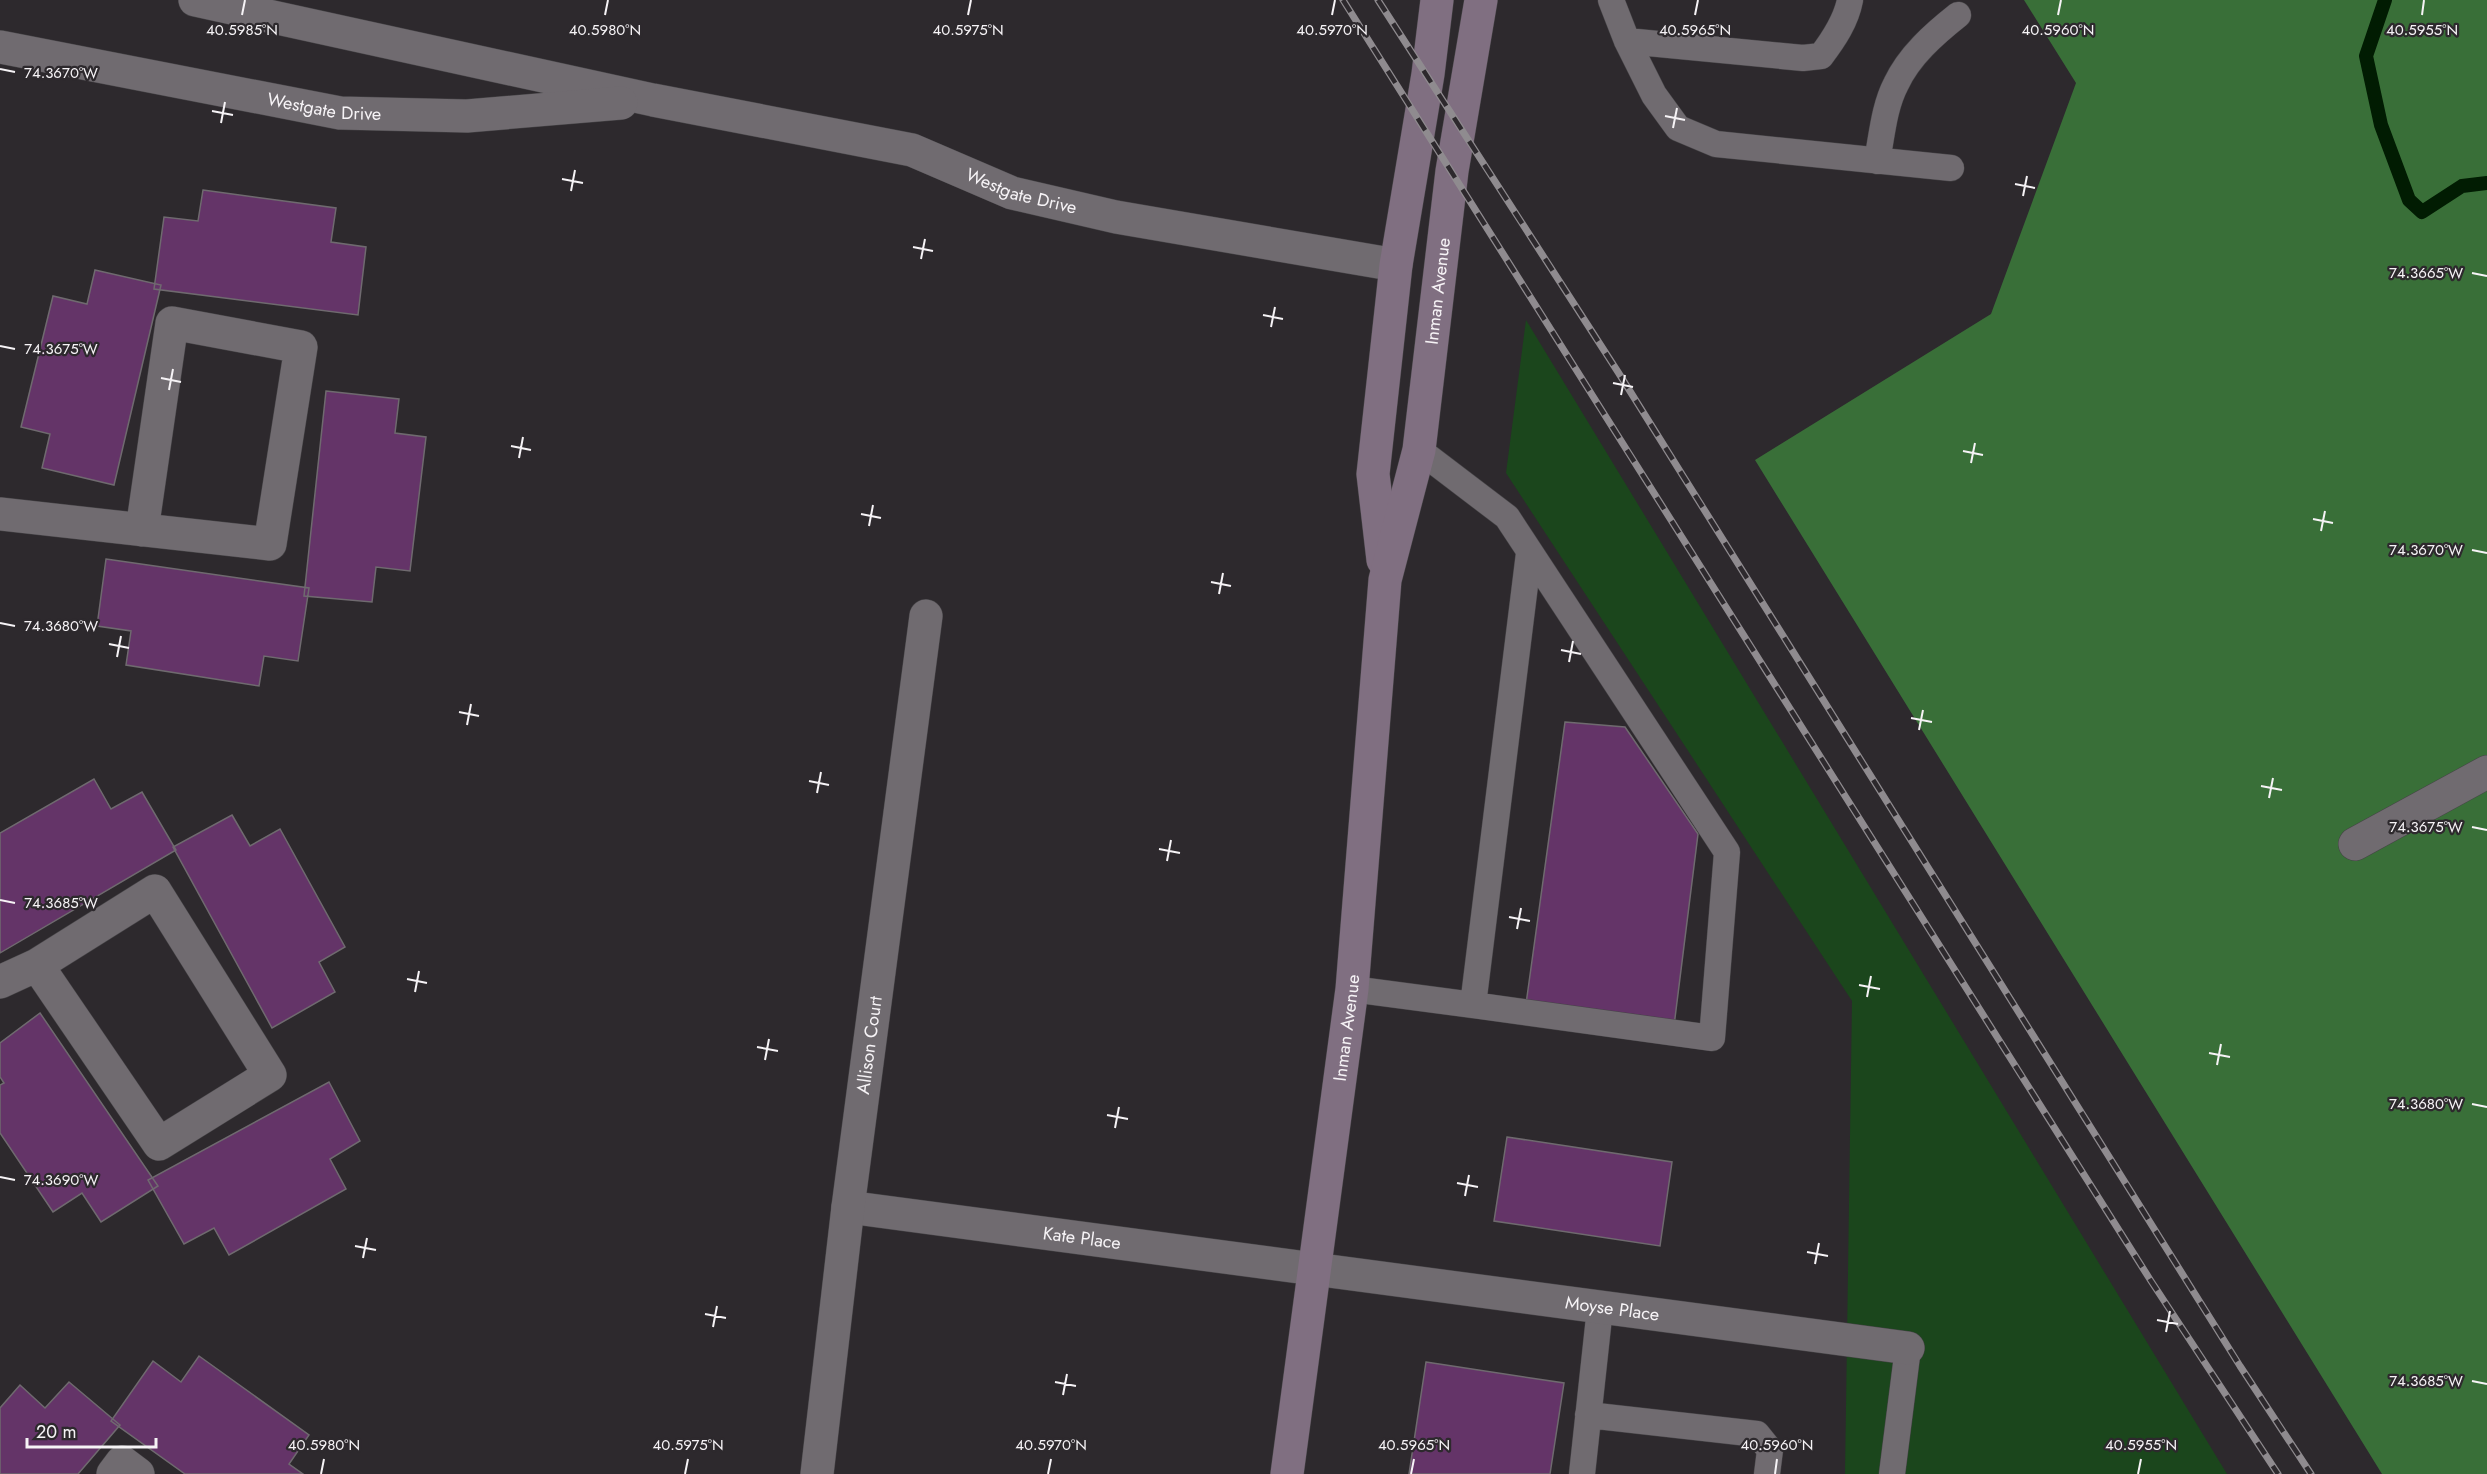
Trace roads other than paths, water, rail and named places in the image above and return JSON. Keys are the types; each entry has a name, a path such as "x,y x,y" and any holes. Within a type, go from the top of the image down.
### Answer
{"main road":[{"name":"Inman Avenue","path":"1385,579 1373,474 1396,265 1428,74 1437,0"},
{"name":"Inman Avenue","path":"1287,1474 1352,989 1385,579 1419,450 1452,171 1481,0"}],"street":[{"name":"Westgate Drive","path":"195,0 653,100 912,150 1012,193 1116,217 1396,265"},
{"name":"Westgate Drive","path":"0,47 340,113 467,116 653,100"},
{"path":"0,514 142,530 270,544 302,347 172,323 142,530"},
{"name":"Allison Court","path":"817,1474 848,1207 926,616"},
{"path":"2355,844 2487,772"},
{"path":"0,982 37,965 155,891 270,1075 159,1144 37,965"},
{"name":"Kate Place","path":"848,1207 1315,1270"},
{"name":"Moyse Place","path":"1315,1270 1908,1348"},
{"path":"113,1474 123,1462 138,1474"}],"lane":[{"path":"1611,0 1627,41 1654,95 1678,128 1716,144 1951,168"},
{"path":"1627,41 1803,58 1821,56 1848,12 1850,0"},
{"path":"1877,161 1886,110 1896,83 1919,50 1958,15"},
{"path":"1352,989 1712,1038 1727,852 1528,553 1507,517 1419,450"},
{"path":"1473,1005 1528,553"},
{"path":"1582,1474 1600,1308"},
{"path":"1892,1474 1908,1348"},
{"path":"1588,1415 1757,1434 1770,1450 1767,1474"}],"waterway":[{"path":"2385,0 2366,56 2381,125 2409,200 2422,212 2462,186 2487,183"}],"railway":[{"path":"1343,0 2151,1281 2278,1474"},
{"path":"1378,0 1618,372 2240,1366 2311,1474"}]}
